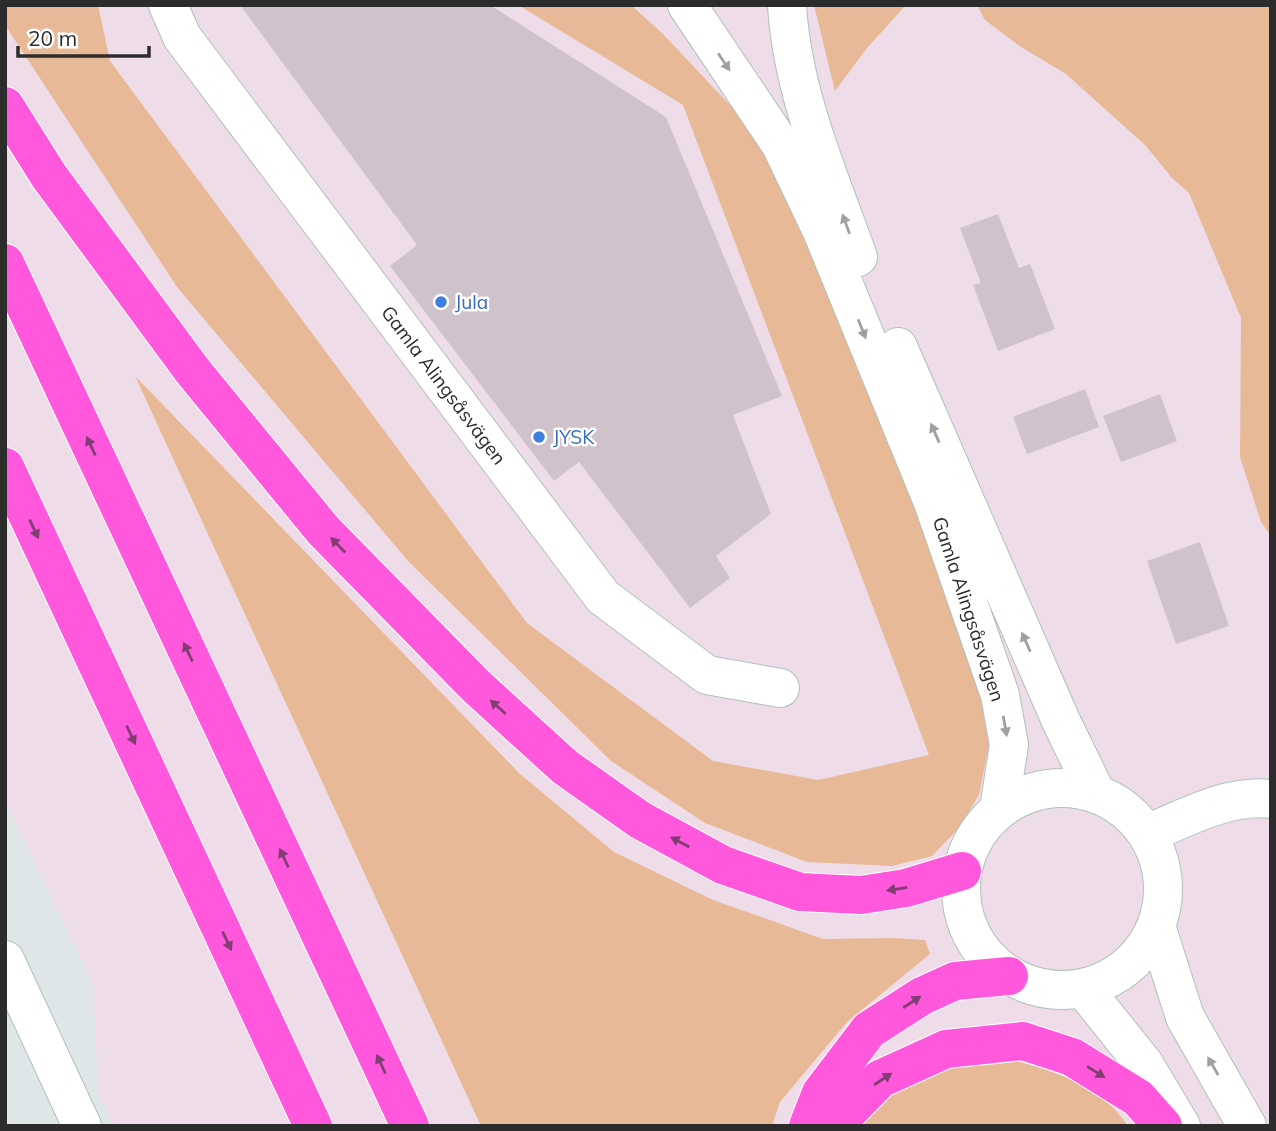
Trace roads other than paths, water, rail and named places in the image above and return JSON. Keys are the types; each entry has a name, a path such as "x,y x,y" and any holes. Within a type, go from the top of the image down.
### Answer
{"highway":[{"path":"5,106 49,176 192,370 324,530 475,686 565,767 640,820 723,865 800,892 861,895 906,888 962,871"},
{"path":"5,263 410,1126"},
{"path":"5,467 313,1126"},
{"path":"807,1126 821,1093 869,1030 922,996 956,981 1009,976"},
{"path":"834,1126 880,1079 946,1049 1023,1041 1072,1058 1138,1098 1163,1126"}],"street":[{"name":"Gamla Alingsåsvägen","path":"168,5 183,37 603,597 707,675 780,688"},
{"name":"Gamla Alingsåsvägen","path":"687,5 781,145 822,231 933,502 1000,695 1009,745 999,809"},
{"name":"Gamla Alingsåsvägen","path":"787,5 790,37 805,102 860,261 1061,721 1096,793"},
{"path":"1045,789 1079,789 1096,793 1124,809 1147,834 1155,848 1163,879 1163,895 1156,926 1149,941 1128,967 1114,976 1083,988 1045,989 1027,984 1009,976 980,948 970,931 963,911 962,871 975,836 986,822 999,809 1021,796 1045,789"},
{"path":"1147,834 1197,813 1246,797 1271,799"},
{"path":"1156,926 1185,1017 1247,1126"},
{"path":"5,960 82,1126"},
{"path":"1083,988 1144,1064 1181,1126"}],"place":[{"name":"Jula","path":"441,302"},
{"name":"JYSK","path":"539,437"}]}
